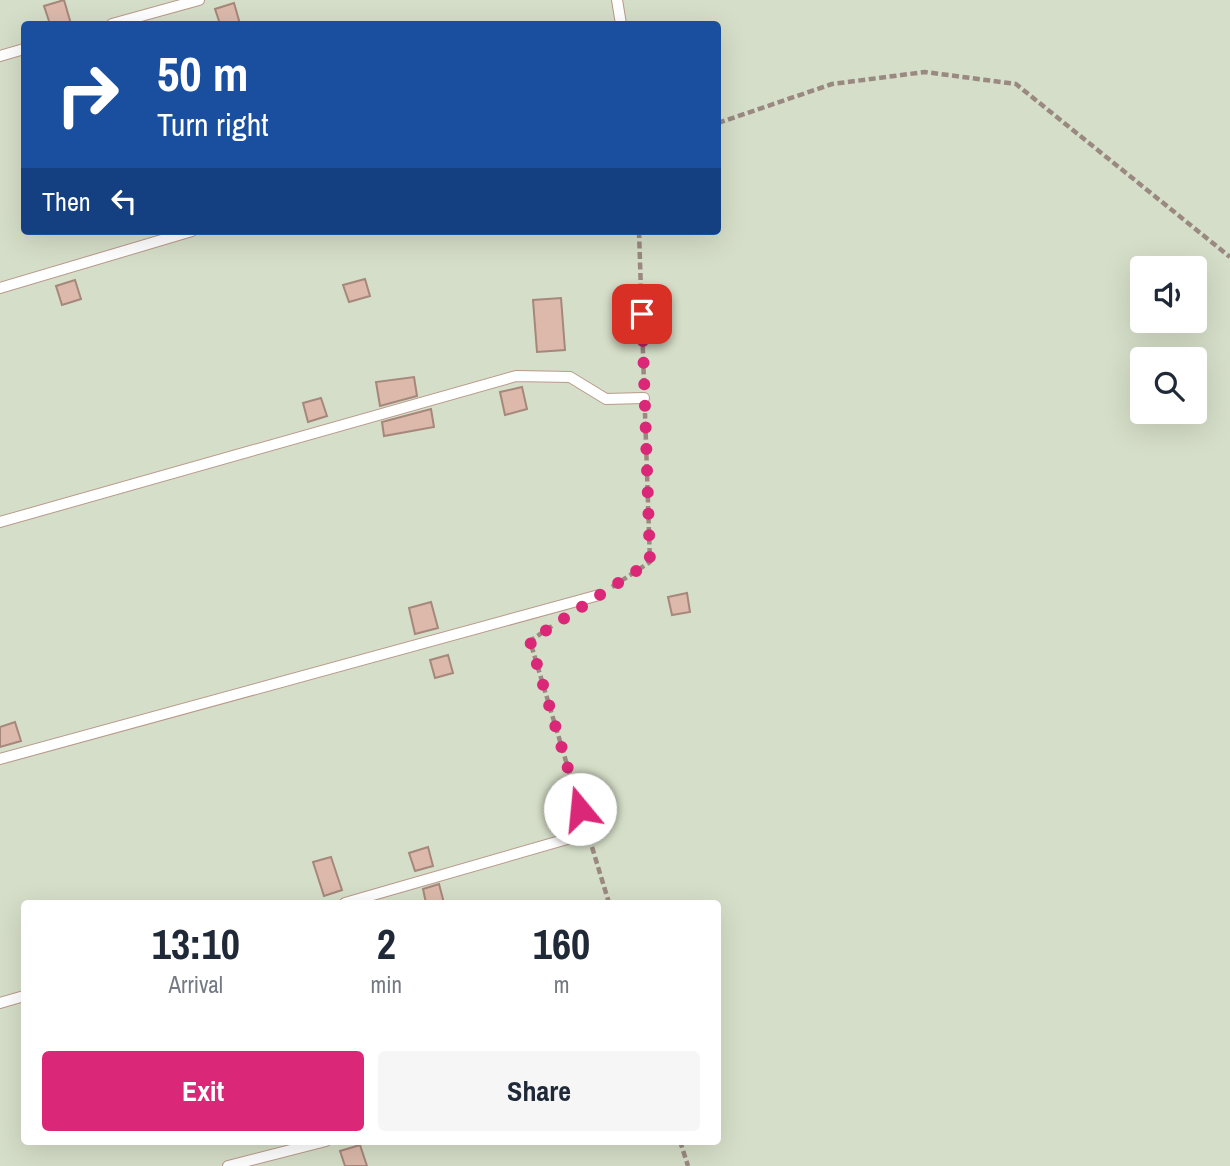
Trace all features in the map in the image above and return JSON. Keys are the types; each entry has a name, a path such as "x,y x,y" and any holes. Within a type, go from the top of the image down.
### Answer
{"lane":[{"path":"123,21 199,0"},
{"path":"617,0 620,21"},
{"path":"0,56 21,50"},
{"path":"0,288 179,235"},
{"path":"0,522 516,376 570,377 606,399 644,398"},
{"path":"0,759 600,595"},
{"path":"355,900 588,833"},
{"path":"0,1003 21,997"},
{"path":"229,1166 310,1145"}],"path":[{"path":"721,122 832,84 925,72 1016,84 1230,257"},
{"path":"600,595 650,562 639,235"},
{"path":"553,626 530,641 608,900"},
{"path":"681,1145 688,1166"}],"green space":[{"path":"0,0 1230,0 1230,1166 0,1166"}],"building":[{"path":"64,0 70,21 49,21 44,6"},
{"path":"234,3 239,21 219,21 215,9"},
{"path":"365,279 370,296 349,302 343,285"},
{"path":"75,280 81,299 62,305 56,286"},
{"path":"561,298 565,350 537,352 533,300"},
{"path":"414,377 417,396 380,406 376,382"},
{"path":"522,387 527,409 505,415 500,392"},
{"path":"321,398 327,416 308,422 303,403"},
{"path":"431,409 434,427 384,436 382,422"},
{"path":"687,593 690,612 672,615 668,597"},
{"path":"431,602 438,628 415,634 409,608"},
{"path":"448,655 453,673 435,678 430,660"},
{"path":"15,722 21,741 0,747 0,727"},
{"path":"428,847 433,866 415,871 409,853"},
{"path":"331,857 342,890 324,896 313,862"},
{"path":"439,884 443,900 425,900 423,889"},
{"path":"360,1145 367,1166 345,1166 340,1151"}],"route":[{"path":"580,809 530,641 650,562 642,314"}]}
